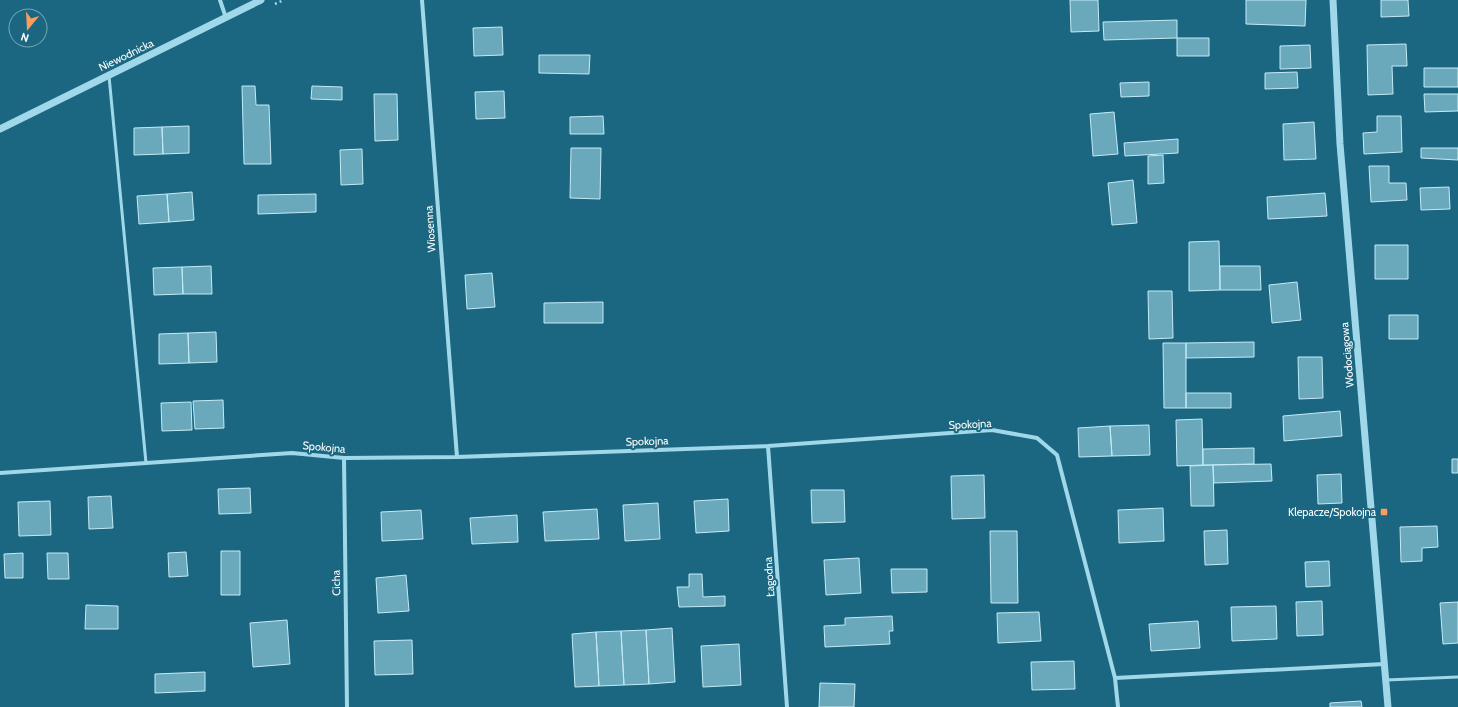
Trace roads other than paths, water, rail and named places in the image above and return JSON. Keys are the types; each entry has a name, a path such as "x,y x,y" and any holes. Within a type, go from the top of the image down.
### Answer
{"street":[{"path":"220,0 226,18"},
{"name":"Niewodnicka","path":"0,129 261,0"},
{"name":"Wiosenna","path":"422,0 457,457"},
{"name":"Wodociągowa","path":"1333,0 1340,144 1388,707"},
{"name":"Spokojna","path":"0,473 292,453 344,458 457,457 768,446 992,430 1037,438 1058,455 1115,678"},
{"name":"Łagodna","path":"768,446 787,707"},
{"name":"Cicha","path":"344,458 347,707"},
{"path":"1118,707 1115,678 1384,664"}],"lane":[{"path":"109,75 146,462"},
{"path":"1386,680 1458,677"}],"place":[{"name":"Klepacze/Spokojna","path":"1384,512"}]}
